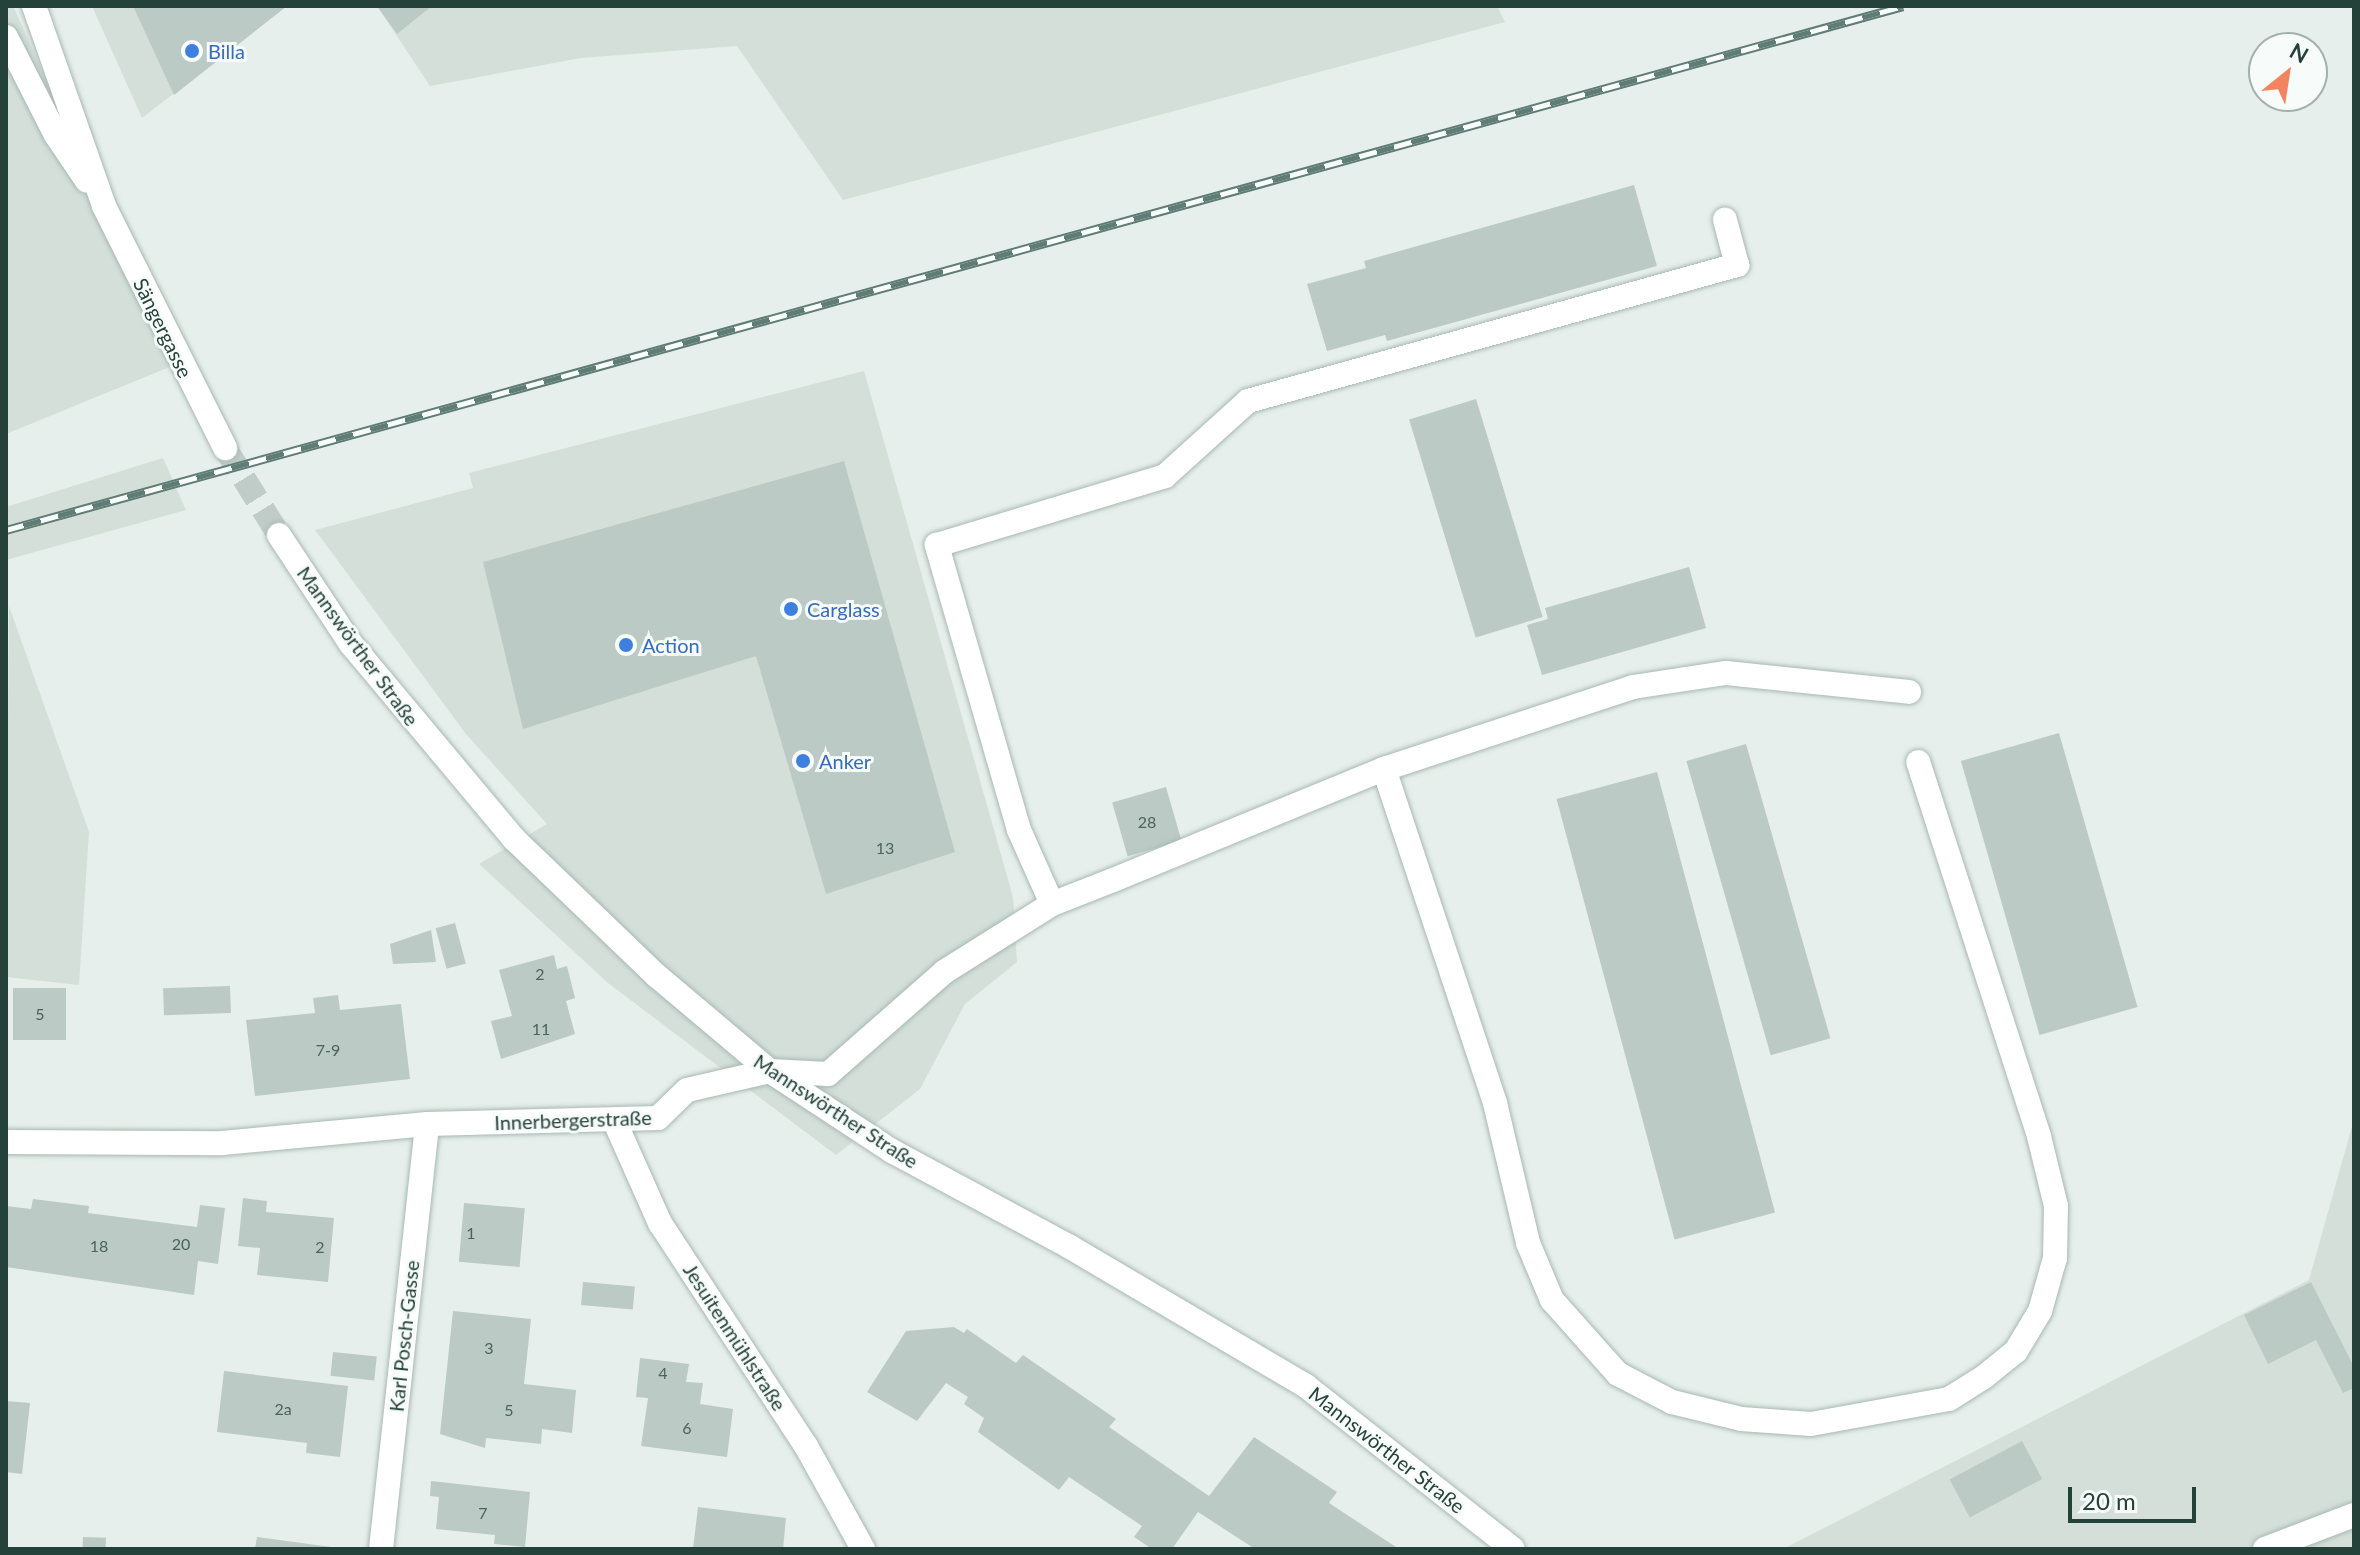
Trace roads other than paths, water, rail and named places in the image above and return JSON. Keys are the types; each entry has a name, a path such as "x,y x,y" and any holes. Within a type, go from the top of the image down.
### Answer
{"main road":[{"name":"Sängergasse","path":"34,6 104,206 225,448"},
{"name":"Sängergasse","path":"6,37 56,135 104,206"},
{"path":"1052,904 1019,830 937,545 1165,476 1248,401 1737,265 1725,220"},
{"name":"Mannswörther Straße","path":"279,535 351,644 514,839 657,976 770,1071 892,1151 1306,1386 1513,1549"},
{"name":"Innerbergerstraße","path":"6,1142 222,1143 427,1124 615,1122 658,1118 687,1090 770,1071 828,1074 944,972 1052,904 1384,769 1633,687 1726,673 1909,692"},
{"path":"1384,769 1495,1103 1528,1243 1552,1300 1618,1374 1672,1402 1741,1419 1811,1424 1949,1399 1984,1377 2016,1351 2040,1311 2055,1258 2056,1206 2039,1136 1918,762"},
{"name":"Jesuitenmühlstraße","path":"615,1122 660,1223 806,1446 863,1549"},
{"name":"Karl Posch-Gasse","path":"381,1549 427,1124"},
{"path":"2265,1549 2354,1515"}],"tunnel":[{"path":"225,448 279,535"}],"railway":[{"path":"6,530 1903,6"}],"place":[{"name":"Billa","path":"192,51"},
{"name":"Carglass","path":"791,609"},
{"name":"Action","path":"626,645"},
{"name":"Anker","path":"803,761"}]}
